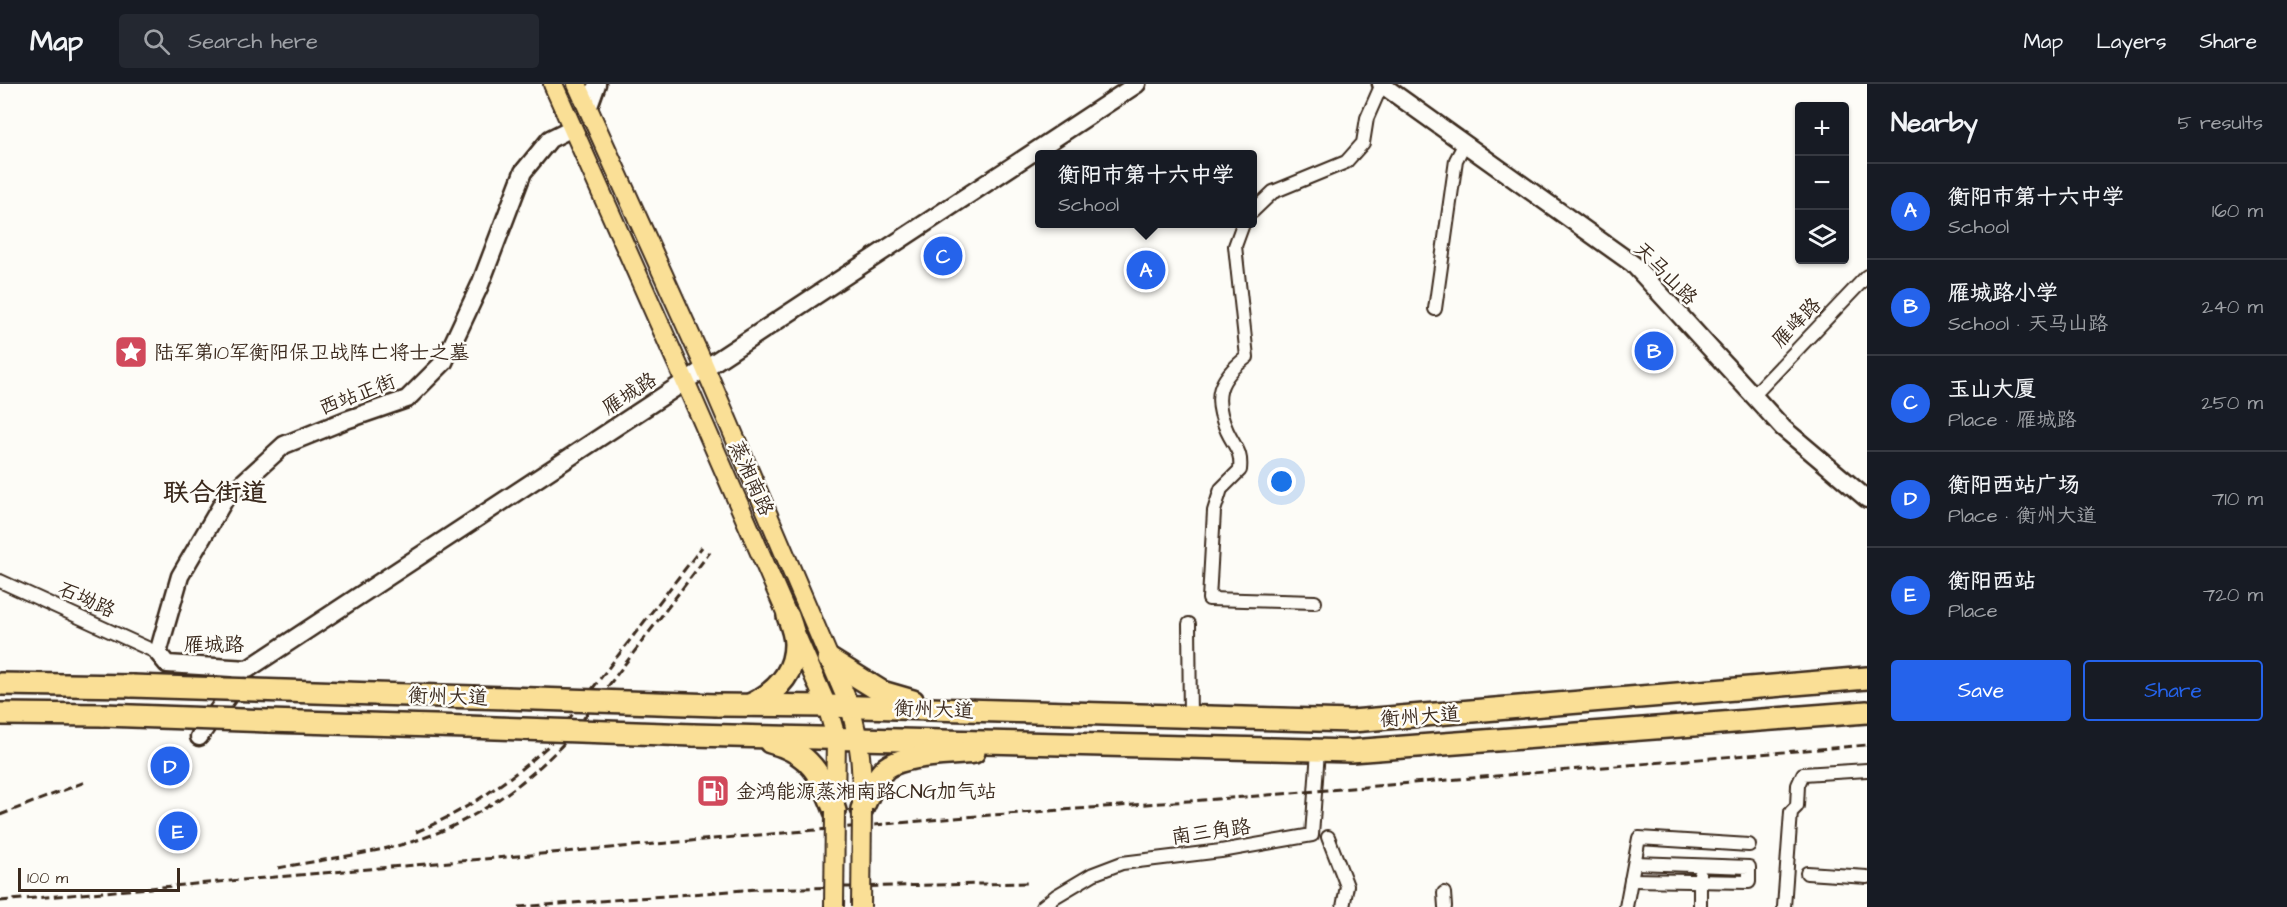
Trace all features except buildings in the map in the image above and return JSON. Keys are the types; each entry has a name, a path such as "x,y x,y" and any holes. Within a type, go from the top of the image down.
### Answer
{"highway":[{"path":"748,705 767,697 778,687 793,663 796,642 788,616"},
{"path":"829,659 882,692 946,710"},
{"name":"衡州大道","path":"0,684 1352,721 1867,678"},
{"path":"1761,687 1779,690 1788,694 1791,699 1790,705 1781,712 1763,720"},
{"path":"990,711 982,715 976,724 979,735 990,742"},
{"name":"衡州大道","path":"0,714 104,715 693,735 1351,751 1867,712"},
{"path":"750,736 780,744 800,753 824,782 835,811"},
{"path":"888,739 924,758"},
{"path":"862,809 875,782 887,768 903,760 1052,744"}],"main road":[{"name":"蒸湘南路","path":"553,84 826,706 836,737 834,907"},
{"name":"蒸湘南路","path":"577,84 704,366 850,707 859,738 862,766 861,907"}],"street":[{"path":"588,108 597,84"},
{"name":"雁城路","path":"704,366 1125,84"},
{"name":"雁城路","path":"1036,150 1137,84"},
{"path":"1257,207 1274,192 1346,162 1363,143 1367,118 1384,84"},
{"name":"天马山路","path":"1384,84 1632,264 1784,423 1867,493"},
{"name":"天马山路","path":"1384,84 1635,261 1783,428 1867,500"},
{"name":"西站正街","path":"158,653 180,576 225,499 284,445 407,399 444,362 480,285 523,172 550,139 573,128"},
{"path":"1436,309 1456,160 1465,143"},
{"name":"雁城路","path":"158,653 168,661 245,667 1035,150"},
{"path":"1242,228 1235,246 1247,357 1234,367 1223,382 1217,405 1227,431 1241,457 1240,470 1221,489 1214,511 1209,599 1315,602"},
{"name":"雁峰路","path":"1755,394 1867,276"},
{"name":"石坳路","path":"0,581 158,653"},
{"path":"1189,624 1190,718"},
{"path":"199,737 244,674 245,667"},
{"name":"南三角路","path":"1042,907 1094,874 1122,863 1221,851 1312,835 1318,751"},
{"path":"1784,907 1791,812 1797,806 1798,785 1803,774 1867,770"},
{"path":"1328,837 1347,886 1342,907"},
{"path":"1626,907 1640,838 1749,845"},
{"path":"1631,880 1749,882 1749,867 1635,863"},
{"path":"1700,865 1700,907"},
{"path":"1807,873 1867,877"},
{"path":"1444,894 1445,907"}],"railway":[{"path":"416,832 486,795 548,746 702,547"},
{"path":"278,868 373,851 428,837 472,816 514,788 568,739 710,552"},
{"path":"0,901 978,816 1245,797 1867,745"},
{"path":"0,815 85,782"},
{"path":"519,907 757,889 1028,883"}],"place":[{"name":"玉山大厦","path":"943,256"},
{"name":"衡阳市第十六中学","path":"1146,270"},
{"name":"雁城路小学","path":"1654,351"},
{"name":"陆军第10军衡阳保卫战阵亡将士之墓","path":"131,352"},
{"name":"衡阳西站广场","path":"170,766"},
{"name":"金鸿能源蒸湘南路CNG加气站","path":"713,791"},
{"name":"衡阳西站","path":"178,831"}],"district":[{"name":"联合街道","path":"215,492"}]}
